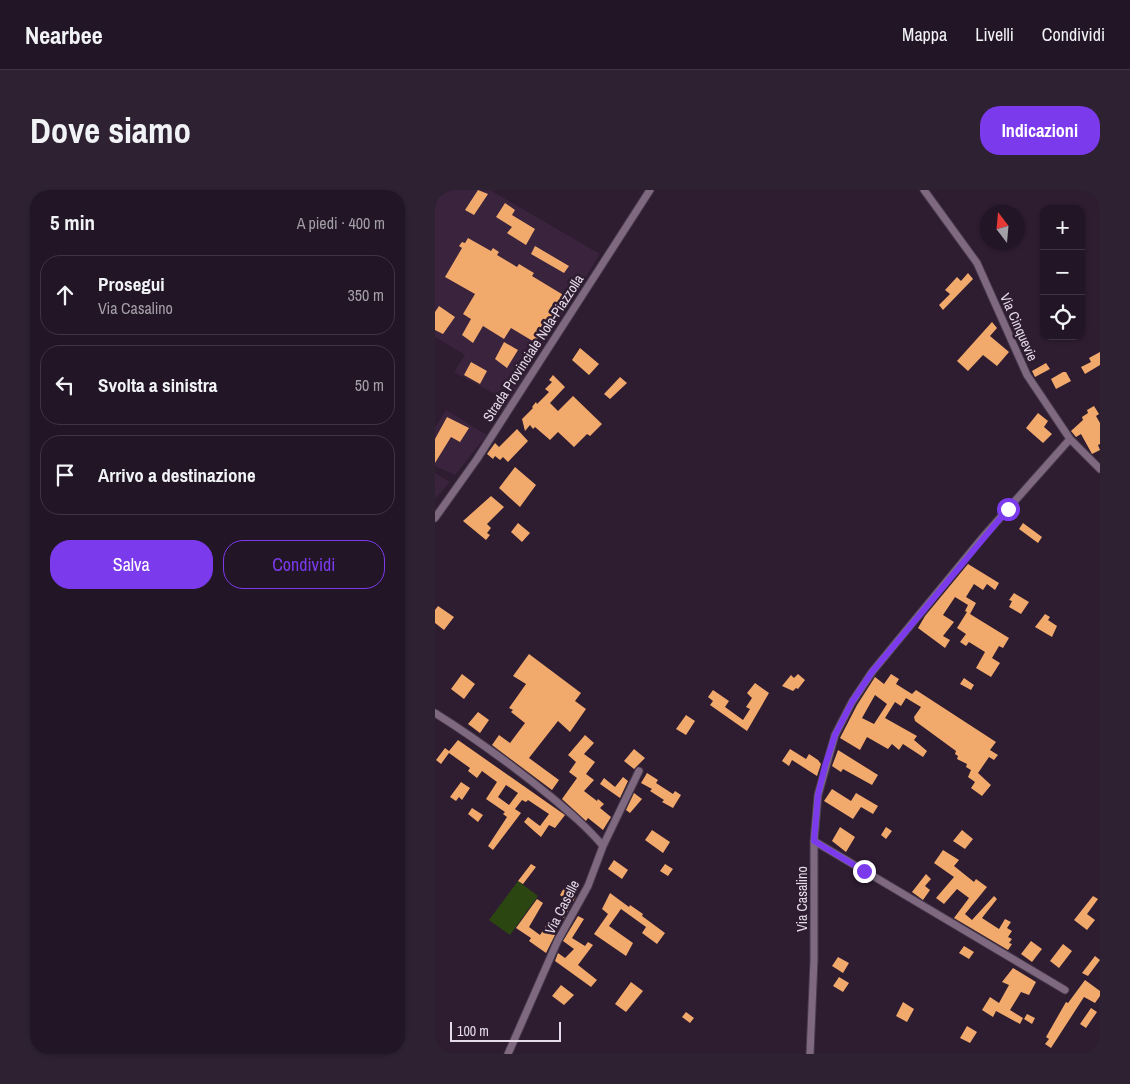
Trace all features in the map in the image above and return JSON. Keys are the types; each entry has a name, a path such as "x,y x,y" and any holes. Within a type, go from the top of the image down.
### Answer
{"street":[{"name":"Strada Provinciale Nola-Piazzolla","path":"435,518 477,459 650,190"},
{"name":"Via Cinquevie","path":"924,190 977,263 1027,375 1070,439 1100,469"},
{"name":"Via Casalino","path":"810,1054 814,960 814,841 818,795 835,735 852,702 872,672 983,536 1070,439"},
{"path":"435,712 482,743 526,776 588,827 603,846"},
{"name":"Via Caselle","path":"508,1054 558,940 588,886 603,846 639,771"},
{"path":"814,841 1065,990"}],"shaded area":[{"path":"435,190 490,190 600,254 503,411 496,404 500,397 454,372 465,355 435,337"},
{"path":"446,410 487,435 455,475 435,466 435,428"},
{"path":"435,473 450,482 435,499"}],"green space":[{"path":"518,881 538,896 510,935 489,920"}],"building":[{"path":"478,190 488,194 474,215 465,210"},
{"path":"505,203 515,210 512,215 535,229 526,245 507,233 512,227 496,217"},
{"path":"468,238 491,251 493,248 499,252 497,255 517,267 519,264 534,273 532,276 565,296 536,343 511,328 504,339 483,326 473,343 462,335 471,319 463,314 475,294 445,277 462,248 459,246 462,242 465,243"},
{"path":"535,246 569,266 564,273 531,254"},
{"path":"968,273 973,279 943,310 939,305 950,294 945,290 957,277 961,281"},
{"path":"439,306 455,317 443,334 435,330 435,312"},
{"path":"992,322 997,328 990,336 1009,352 997,366 983,355 968,371 957,361"},
{"path":"504,342 518,350 507,368 495,359"},
{"path":"580,348 599,364 589,375 572,360"},
{"path":"1100,352 1100,365 1085,374 1081,367 1091,362 1089,358"},
{"path":"471,362 487,371 480,384 464,375"},
{"path":"1046,363 1050,369 1035,377 1032,371"},
{"path":"1066,372 1071,381 1056,389 1051,379"},
{"path":"553,375 565,387 550,403 558,411 573,396 602,424 590,436 587,434 574,447 558,432 550,440 530,425 525,431 522,419 536,402 537,404 549,392 545,389 552,382 549,380"},
{"path":"620,377 627,383 610,399 604,394"},
{"path":"1094,406 1099,414 1096,416 1100,423 1100,444 1098,445 1100,450 1092,454 1081,434 1076,437 1071,431 1083,420 1082,417 1088,413 1087,410"},
{"path":"1038,413 1048,421 1044,427 1052,434 1043,443 1026,428"},
{"path":"447,417 469,428 460,442 451,437 435,463 435,439"},
{"path":"517,429 528,441 508,462 503,457 500,460 495,456 493,459 487,454 495,443 499,447"},
{"path":"515,467 536,485 520,507 499,488"},
{"path":"491,496 504,507 487,524 491,528 487,533 490,535 486,540 463,521"},
{"path":"518,523 530,533 522,542 511,532"},
{"path":"1023,523 1042,537 1038,543 1019,529"},
{"path":"968,564 999,583 995,590 987,584 983,590 974,584 966,597 976,603 970,614 1009,638 1003,648 999,646 992,658 1000,663 991,677 976,668 985,652 969,642 966,646 960,642 966,634 957,628 967,612 965,611 968,605 955,597 943,615 954,622 943,636 950,640 945,648 918,628 925,616"},
{"path":"1014,593 1029,602 1021,614 1009,607 1012,601 1009,600"},
{"path":"438,606 454,617 444,630 435,623 435,610"},
{"path":"1045,614 1050,617 1048,620 1057,626 1052,637 1035,627"},
{"path":"529,654 581,693 575,701 586,709 570,732 558,721 529,758 559,780 552,790 492,745 499,735 510,743 525,723 511,712 513,710 509,708 526,684 513,676"},
{"path":"462,674 475,684 464,699 451,689"},
{"path":"798,674 805,680 798,689 796,688 793,691 782,686 791,675 794,678"},
{"path":"891,674 899,679 896,684 912,694 916,690 996,742 990,750 998,755 994,760 989,757 978,773 991,785 982,796 971,788 975,782 968,777 971,770 966,767 967,764 957,759 956,751 915,721 914,717 921,707 906,698 901,706 895,702 885,718 917,736 914,740 927,751 923,757 903,744 899,750 892,744 888,749 867,737 860,750 840,738 857,705 875,677 884,684","holes":["875,695 887,704 874,724 862,718"]},
{"path":"964,678 974,685 971,690 960,684"},
{"path":"755,683 769,693 747,731 710,705 713,701 708,697 713,690 729,701 725,707 743,720 750,709 746,707 752,698 747,693"},
{"path":"478,712 489,720 480,733 468,724"},
{"path":"686,715 695,721 686,735 676,729"},
{"path":"585,735 594,743 584,754 595,762 586,774 594,780 584,791 604,804 600,808 611,817 603,830 588,818 586,821 562,799 577,778 569,772 576,762 568,755"},
{"path":"458,740 565,815 555,828 549,825 541,837 524,822 528,817 540,826 549,814 528,800 526,802 522,800 515,809 521,813 493,850 488,846 507,817 503,814 505,812 486,799 497,782 482,771 477,778 468,771 470,768 449,753 441,764 436,760 445,748 449,751","holes":["506,785 518,793 509,805 498,797"]},
{"path":"634,749 645,758 634,769 624,761"},
{"path":"790,749 806,759 809,754 818,760 821,764 817,776 792,760 789,766 782,761"},
{"path":"838,750 878,775 872,785 843,769 841,772 832,766"},
{"path":"647,773 658,780 656,783 673,794 675,791 681,795 673,808 662,802 664,800 650,791 652,789 641,783"},
{"path":"623,777 628,781 620,798 600,784 604,778 615,787"},
{"path":"461,782 470,788 462,800 459,797 456,801 450,797"},
{"path":"832,789 851,801 856,793 878,806 873,814 861,807 853,819 824,801"},
{"path":"634,793 642,799 630,813 626,810"},
{"path":"472,808 483,815 478,822 468,814"},
{"path":"840,827 855,837 846,852 832,841"},
{"path":"886,827 892,831 886,839 881,835"},
{"path":"652,830 670,842 663,853 645,840"},
{"path":"962,830 973,839 965,849 953,841"},
{"path":"943,850 959,860 954,866 974,882 976,879 987,887 965,914 972,920 994,896 997,899 982,918 999,929 1005,919 1011,922 1007,928 1012,931 1008,937 1012,939 1009,943 1012,944 1008,950 954,918 969,898 957,889 944,904 936,898 954,877 934,863"},
{"path":"614,860 628,870 622,879 608,869"},
{"path":"531,864 536,867 523,884 518,881"},
{"path":"665,864 673,869 668,876 660,871"},
{"path":"926,874 931,879 925,886 930,890 923,900 912,892"},
{"path":"564,888 576,896 564,918 557,912 565,899 560,895"},
{"path":"610,893 629,907 630,905 643,914 642,916 665,933 657,944 642,933 646,927 621,909 609,926 633,943 626,956 594,934 608,914 602,909"},
{"path":"1093,896 1098,899 1087,914 1095,920 1087,930 1074,920"},
{"path":"537,899 543,903 529,927 540,935 547,924 557,931 546,953 529,941 531,938 516,928"},
{"path":"578,916 584,919 572,938 585,946 588,942 593,945 578,965 597,980 591,987 555,961 558,953 565,958 574,949 563,941"},
{"path":"1031,941 1042,949 1032,962 1021,954"},
{"path":"1063,944 1072,951 1059,968 1050,961"},
{"path":"964,946 974,952 969,959 959,953"},
{"path":"1095,956 1100,960 1088,976 1082,973"},
{"path":"838,957 849,963 843,973 832,966"},
{"path":"1013,968 1036,982 1029,995 1021,992 1010,1010 1023,1018 1020,1024 996,1011 993,1017 982,1010 990,997 999,1003 1009,985 1002,982"},
{"path":"839,977 849,983 843,992 833,986"},
{"path":"1085,980 1100,991 1100,996 1095,1003 1084,997 1051,1048 1045,1044 1049,1039 1046,1037 1066,1002 1068,1003"},
{"path":"631,982 643,991 626,1012 615,1004"},
{"path":"561,985 574,995 564,1005 552,996"},
{"path":"903,1002 914,1009 907,1022 896,1016"},
{"path":"1091,1008 1097,1012 1086,1028 1080,1024"},
{"path":"686,1012 694,1018 690,1023 682,1017"},
{"path":"1027,1014 1035,1018 1032,1024 1024,1019"},
{"path":"967,1026 977,1032 970,1043 960,1038"}],"route":[{"path":"864,871 814,841 818,795 835,735 852,702 872,672 983,536 1008,509"}]}
